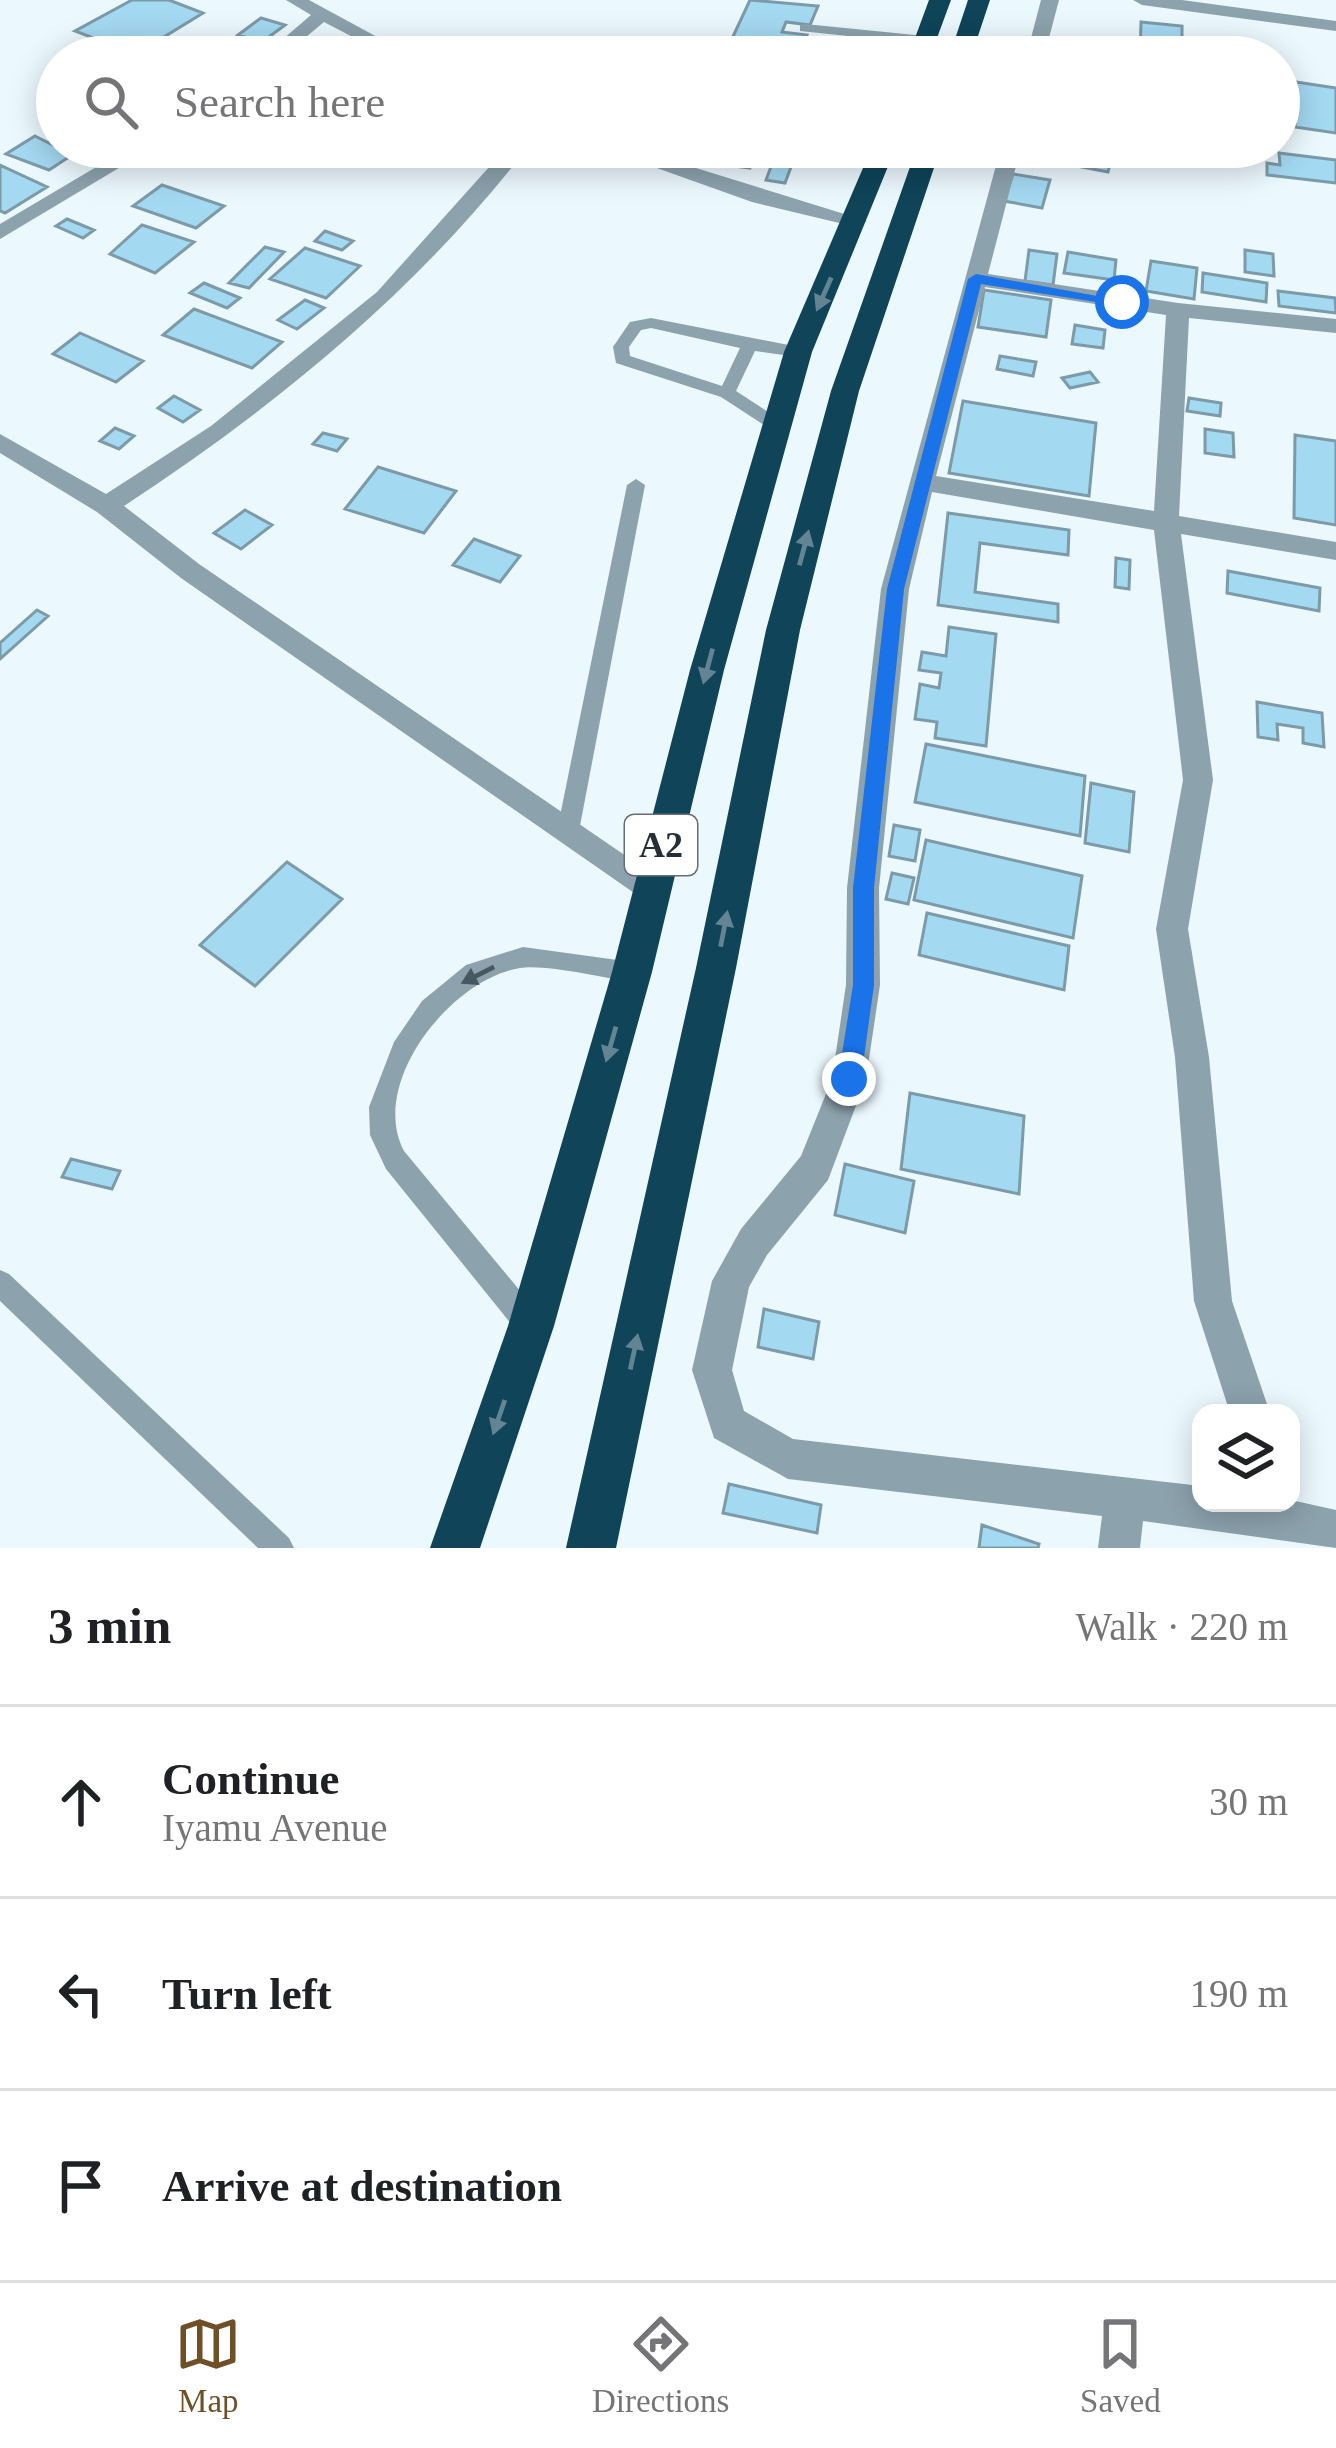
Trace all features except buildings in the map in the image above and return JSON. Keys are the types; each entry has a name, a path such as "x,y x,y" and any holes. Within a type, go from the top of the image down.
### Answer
{"highway":[{"path":"927,36 940,0"},
{"path":"967,36 980,0"},
{"name":"A2","path":"454,1548 531,1326 632,972 650,890 798,352 876,168"},
{"name":"A2","path":"591,1548 711,992 783,630 845,391 922,168"}],"street":[{"path":"1041,36 1050,0"},
{"path":"1142,0 1336,26"},
{"path":"302,1 362,36"},
{"path":"297,36 321,16"},
{"path":"0,233 109,168"},
{"path":"106,506 220,432 385,297 499,168"},
{"path":"670,168 759,198 856,221"},
{"path":"1005,168 896,589 863,888 863,985 849,1079 815,1168 754,1242 731,1281 712,1370 728,1424 788,1459 1192,1503"},
{"path":"976,279 1178,310 1336,326"},
{"path":"1178,310 1166,522 1198,780 1172,928 1192,1058 1213,1301 1247,1404"},
{"path":"0,442 106,506 190,571 650,890"},
{"path":"922,482 1336,551"},
{"path":"1119,1548 1125,1498"},
{"path":"1263,1512 1336,1532"}],"lane":[{"path":"806,28 850,36"},
{"path":"776,425 727,393 622,358 621,347 636,326 651,322 798,352"},
{"path":"727,393 750,345"},
{"path":"568,831 635,485"},
{"path":"531,1326 395,1160 382,1135 381,1107 402,1050 430,1009 474,972 523,957 632,972"},
{"path":"0,1283 279,1548"}],"route":[{"path":"849,1079 863,985 863,888 896,589 976,279 1122,302"}]}
